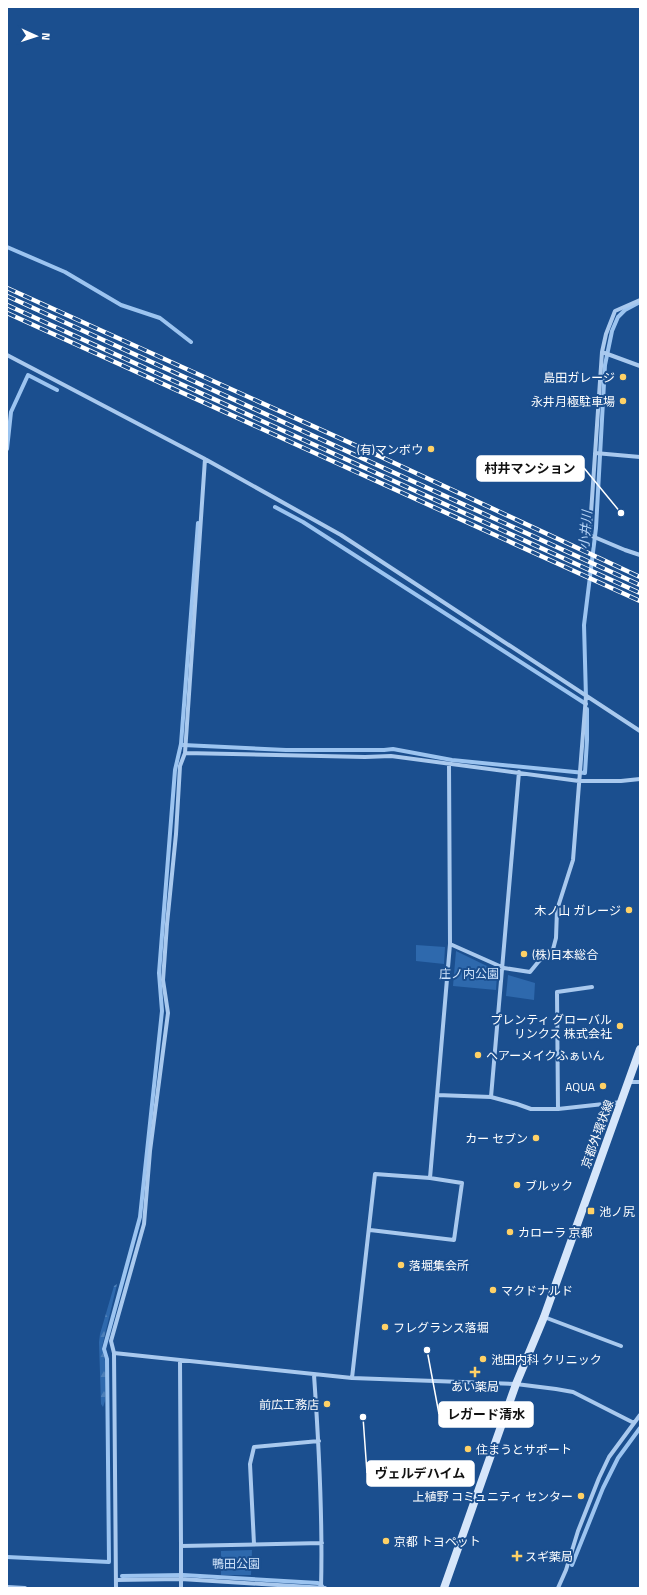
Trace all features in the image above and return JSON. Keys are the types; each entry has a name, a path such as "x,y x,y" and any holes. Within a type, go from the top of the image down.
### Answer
{"main road":[{"name":"京都外環状線","path":"444,1588 516,1384 544,1317 640,1049"}],"street":[{"path":"640,300 615,311 606,334 602,352 590,528 587,534 640,555"},
{"path":"602,352 640,366"},
{"path":"7,355 205,460 341,535 640,731"},
{"path":"595,453 640,457"},
{"path":"116,1588 114,1353 111,1341 144,1224 150,1151 168,1014 163,980 176,834 180,766 185,753 205,460"},
{"path":"450,944 504,968 530,972 539,961 552,953 556,938 557,910 573,860 586,696"},
{"path":"185,753 365,757 391,756 579,781 621,781 640,779"},
{"path":"430,1178 450,944 449,764"},
{"path":"491,1097 504,968 519,772"},
{"path":"558,1109 558,992 592,987"},
{"path":"629,1082 640,1082"},
{"path":"437,1095 491,1097 530,1109 558,1109 622,1102"},
{"path":"352,1378 370,1230 375,1174 430,1178 462,1183 454,1240 370,1230"},
{"path":"544,1317 621,1346"},
{"path":"114,1353 314,1375 352,1378 516,1384 556,1389 573,1392 634,1423"},
{"path":"180,1360 181,1588"},
{"path":"314,1375 319,1442 322,1588"},
{"path":"558,1588 566,1570 578,1531 599,1478 609,1457 640,1415"},
{"path":"254,1544 250,1464 254,1447 319,1442"},
{"path":"181,1546 322,1543"},
{"path":"116,1580 181,1579 325,1588"},
{"path":"245,1582 246,1588"},
{"path":"7,1587 25,1588"}],"green space":[{"name":"庄ノ内公園","path":"416,945 445,947 444,964 416,961"},
{"name":"庄ノ内公園","path":"456,951 491,968 497,975 496,990 453,986"},
{"name":"庄ノ内公園","path":"508,975 535,983 534,1000 506,996"},
{"path":"117,1284 102,1347 106,1378 105,1401 103,1407 101,1404 99,1342 114,1286"},
{"name":"鴨田公園","path":"252,1550 251,1575 221,1575 221,1551"}],"waterway":[{"path":"7,247 65,272 121,305 160,318 191,342"},
{"name":"小井川","path":"586,698 584,625 596,528 605,365 612,331 618,317 625,310 640,302"},
{"path":"7,449 11,412 28,375 57,390"},
{"path":"275,507 303,522 586,704"},
{"path":"7,1557 109,1562 107,1359 104,1349 140,1217 162,1011 159,973 175,770 181,744 198,523"},
{"path":"183,745 286,750 393,749 452,760 585,773 587,709"},
{"path":"572,1565 603,1488 618,1458 640,1428"},
{"path":"122,1576 183,1575 318,1583 322,1586"}],"railway":[{"path":"7,288 377,455 640,577"},
{"path":"7,296 640,585"},
{"path":"7,305 640,593"},
{"path":"7,313 640,601"}],"place":[{"name":"島田ガレージ","path":"623,377"},
{"name":"永井月極駐車場","path":"623,401"},
{"name":"(有)マンボウ","path":"431,449"},
{"name":"村井マンション","path":"621,513"},
{"name":"木ノ山 ガレージ","path":"629,910"},
{"name":"(株)日本総合","path":"524,954"},
{"name":"プレンティ グローバル リンクス 株式会社","path":"620,1026"},
{"name":"ヘアーメイクふぁいん","path":"478,1055"},
{"name":"AQUA","path":"603,1086"},
{"name":"カー セブン","path":"536,1138"},
{"name":"ブルック","path":"517,1185"},
{"name":"池ノ尻","path":"591,1211"},
{"name":"カローラ 京都","path":"510,1232"},
{"name":"落堀集会所","path":"401,1265"},
{"name":"マクドナルド","path":"493,1290"},
{"name":"フレグランス落堀","path":"385,1327"},
{"name":"レガード清水","path":"427,1350"},
{"name":"池田内科 クリニック","path":"483,1359"},
{"name":"あい薬局","path":"475,1372"},
{"name":"前広工務店","path":"327,1404"},
{"name":"ヴェルデハイム","path":"363,1417"},
{"name":"住まうとサポート","path":"468,1449"},
{"name":"上植野 コミュニティ センター","path":"581,1496"},
{"name":"京都 トヨペット","path":"386,1541"},
{"name":"スギ薬局","path":"517,1556"}]}
